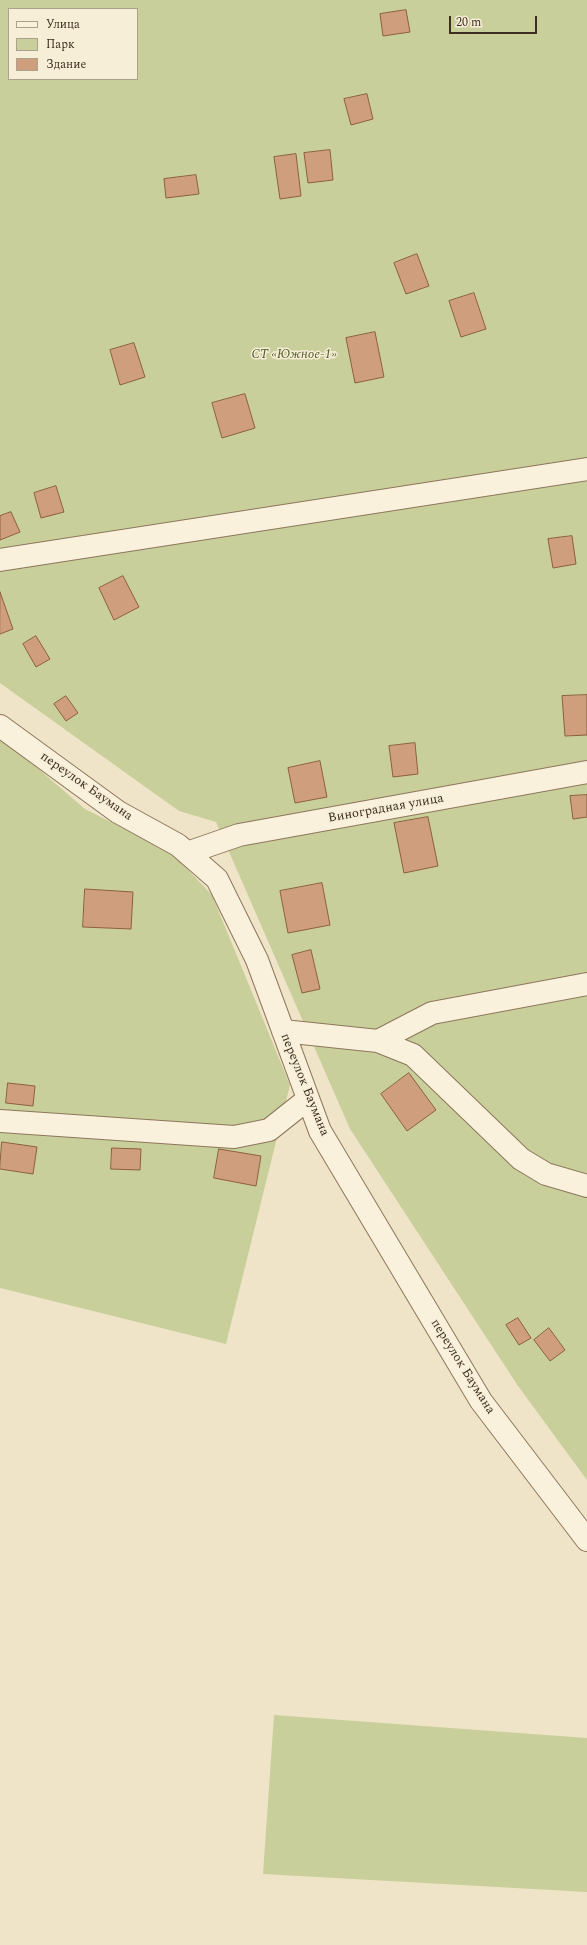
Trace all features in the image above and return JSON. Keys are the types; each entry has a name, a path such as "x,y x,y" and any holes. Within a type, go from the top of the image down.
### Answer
{"street":[{"path":"0,560 587,469"},
{"name":"переулок Баумана","path":"0,726 118,812 178,845 217,879 257,960 320,1131 481,1401 587,1540"},
{"name":"Виноградная улица","path":"187,853 239,835 587,772"},
{"path":"378,1041 432,1013 587,984"},
{"path":"283,1031 378,1041 413,1055 521,1159 546,1174 587,1186"},
{"path":"0,1121 234,1138 268,1130 308,1099"}],"green space":[{"name":"СТ «Южное-1»","path":"0,0 587,0 587,1480 518,1386 350,1129 216,822 179,811 0,683"},
{"path":"0,736 85,809 172,853 212,895 290,1085 226,1344 0,1288"},
{"path":"274,1715 587,1738 587,1892 263,1874"}],"building":[{"path":"406,10 410,32 383,36 380,14"},
{"path":"367,94 373,119 351,125 344,99"},
{"path":"330,150 333,180 308,183 304,153"},
{"path":"296,154 301,196 280,199 274,157"},
{"path":"196,175 199,194 166,198 164,179"},
{"path":"417,254 429,286 406,294 394,263"},
{"path":"474,293 486,329 461,337 449,301"},
{"path":"375,332 384,377 355,383 346,338"},
{"path":"134,343 145,377 120,385 110,350"},
{"path":"245,394 255,428 222,438 212,403"},
{"path":"56,486 64,512 41,518 34,493"},
{"path":"11,512 20,532 0,540 0,516"},
{"path":"572,536 576,564 553,568 548,539"},
{"path":"123,576 139,607 114,620 99,588"},
{"path":"0,592 13,629 0,634"},
{"path":"36,636 50,659 36,667 23,644"},
{"path":"587,695 587,735 565,736 562,696"},
{"path":"66,696 78,713 66,721 54,704"},
{"path":"415,743 418,774 393,777 389,746"},
{"path":"320,761 327,797 295,803 288,768"},
{"path":"587,795 587,817 573,819 570,796"},
{"path":"428,817 438,866 404,873 394,823"},
{"path":"322,883 330,925 288,933 280,891"},
{"path":"85,889 133,892 131,929 83,927"},
{"path":"311,950 320,989 302,993 292,955"},
{"path":"409,1073 436,1110 407,1131 381,1094"},
{"path":"8,1083 35,1086 33,1106 6,1103"},
{"path":"2,1142 37,1147 33,1174 0,1169"},
{"path":"112,1148 141,1149 140,1170 111,1169"},
{"path":"219,1149 261,1156 256,1186 214,1178"},
{"path":"518,1318 531,1338 519,1345 506,1325"},
{"path":"549,1328 565,1350 550,1361 534,1340"}]}
